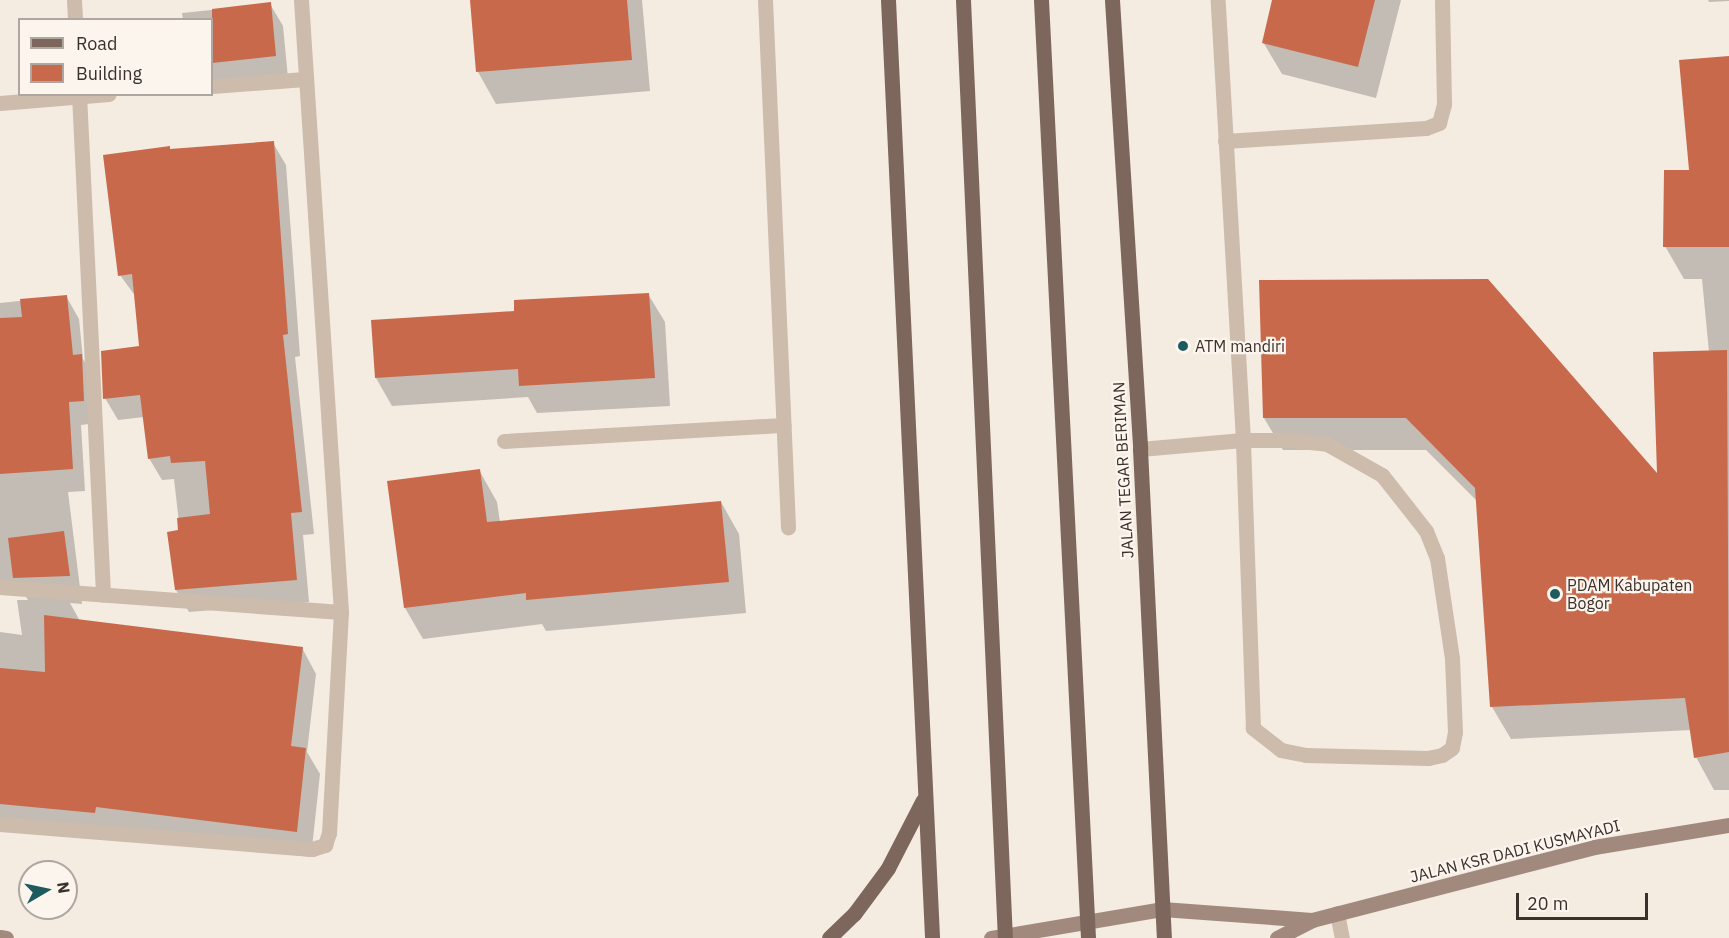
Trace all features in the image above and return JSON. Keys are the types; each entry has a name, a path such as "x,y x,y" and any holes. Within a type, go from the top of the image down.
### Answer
{"main road":[{"path":"888,0 932,938"},
{"path":"963,0 1001,937"},
{"path":"1041,0 1088,938"},
{"name":"JALAN TEGAR BERIMAN","path":"1112,0 1140,448 1164,938"},
{"path":"830,938 854,914 888,868 924,798"},
{"name":"JALAN KSR DADI KUSMAYADI","path":"1277,938 1312,920 1594,848 1729,825"},
{"name":"JALAN KSR DADI KUSMAYADI","path":"1001,937 1162,909 1312,920"},
{"path":"0,938 6,938"}],"street":[{"path":"74,0 75,18"},
{"path":"0,824 312,849 325,844 329,833 341,612 301,0"},
{"path":"765,0 788,527"},
{"path":"1140,448 1243,440 1327,444 1382,475 1426,531 1437,558 1452,658 1455,732 1452,748 1442,756 1306,755 1281,750 1253,728 1243,440 1218,0"},
{"path":"1225,141 1426,128 1439,123 1444,104 1442,0"},
{"path":"213,86 305,79"},
{"path":"0,104 79,96 103,594"},
{"path":"504,441 784,425"},
{"path":"0,587 341,612"},
{"path":"1337,913 1342,938"}],"building":[{"path":"470,0 627,0 632,60 476,72"},
{"path":"1272,0 1375,0 1358,67 1262,43"},
{"path":"271,2 276,56 213,63 212,9"},
{"path":"1729,56 1729,247 1663,247 1664,170 1689,170 1679,60"},
{"path":"274,141 288,334 283,335 302,512 291,513 297,580 175,590 167,532 178,530 177,518 210,514 205,461 171,463 170,456 148,459 140,395 103,399 101,351 139,346 132,274 118,276 103,155 170,146 170,149"},
{"name":"PDAM Kabupaten Bogor","path":"1488,279 1657,473 1653,352 1727,350 1729,752 1694,758 1685,698 1490,707 1475,488 1406,418 1263,418 1259,280"},
{"path":"649,293 655,378 519,386 518,369 375,378 371,320 514,311 514,300"},
{"path":"67,295 73,355 82,354 84,401 69,402 73,469 0,474 0,318 22,317 20,299"},
{"path":"480,469 487,522 721,501 729,582 526,600 526,593 404,608 387,481"},
{"path":"64,531 70,576 13,578 8,538"},
{"path":"44,615 303,647 291,746 306,748 297,832 96,807 95,813 0,804 0,668 45,672"}],"place":[{"name":"ATM mandiri","path":"1183,346"},
{"name":"PDAM Kabupaten Bogor","path":"1555,594"}]}
